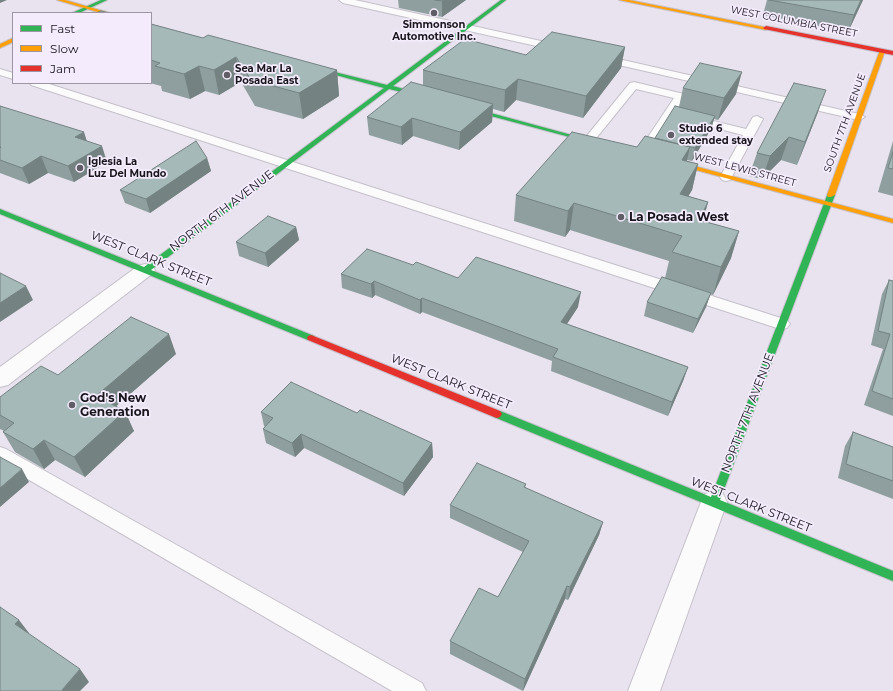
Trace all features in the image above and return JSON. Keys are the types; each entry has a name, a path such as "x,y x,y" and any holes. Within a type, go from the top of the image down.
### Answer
{"street":[{"path":"59,0 104,12"},
{"path":"77,12 105,0"},
{"name":"NORTH 6TH AVENUE","path":"0,379 504,0"},
{"name":"WEST COLUMBIA STREET","path":"621,0 893,53"},
{"path":"0,46 12,40"},
{"name":"SOUTH 7TH AVENUE","path":"828,203 882,50"},
{"path":"302,65 436,100"},
{"path":"451,104 604,144"},
{"name":"WEST LEWIS STREET","path":"646,156 893,221"},
{"name":"NORTH 7TH AVENUE","path":"644,691 828,203"},
{"name":"WEST CLARK STREET","path":"0,210 893,576"}],"lane":[{"path":"343,0 567,50"},
{"path":"590,56 859,116"},
{"path":"0,72 12,76"},
{"path":"37,84 782,324"},
{"path":"588,140 634,86 680,96 646,156"},
{"path":"669,113 750,133"},
{"path":"726,177 757,118"},
{"path":"0,454 414,691"}],"building":[{"path":"769,0 861,0 854,15"},
{"path":"152,24 203,38 208,35 337,70 299,93 251,80 236,57 214,70 199,66 184,74 155,66 160,63 152,60"},
{"path":"552,32 625,47 586,96 518,79 505,90 423,70 465,39 526,55"},
{"path":"700,63 742,72 724,98 683,88"},
{"path":"411,82 493,104 460,132 412,118 401,127 367,117"},
{"path":"794,83 826,90 805,142 789,137 770,156 757,153"},
{"path":"0,106 84,132 75,137 102,146 68,166 41,156 22,168 0,160"},
{"path":"675,106 715,116 695,148 655,138"},
{"path":"572,132 637,147 645,136 690,147 682,160 698,164 680,194 708,202 699,220 739,231 721,267 672,252 682,236 574,203 568,211 516,195"},
{"path":"196,141 207,158 146,199 120,190"},
{"path":"893,152 893,169 888,168"},
{"path":"268,216 296,227 265,253 236,242"},
{"path":"367,249 413,265 416,262 458,278 476,257 581,292 561,322 688,367 672,402 553,357 558,349 422,298 420,300 374,281 371,284 341,274"},
{"path":"0,273 26,286 0,303"},
{"path":"662,277 711,293 698,319 647,302"},
{"path":"889,280 893,281 893,399 872,391 890,334 878,331"},
{"path":"131,317 169,334 96,396 125,411 74,457 44,440 33,449 3,432 14,423 0,415 0,397 41,366 58,375"},
{"path":"291,382 357,413 360,410 432,443 403,483 301,434 292,443 263,429 273,418 261,412"},
{"path":"853,432 893,447 893,481 846,464"},
{"path":"0,457 22,469 0,488"},
{"path":"477,463 526,484 524,487 603,522 570,587 567,586 525,679 450,641 479,588 498,597 529,541 450,505"},
{"path":"0,607 19,620 15,624 80,669 62,690 64,691 0,691"}],"traffic: fast":[{"path":"77,12 105,0"},
{"path":"145,270 504,0"},
{"path":"308,66 430,98"},
{"path":"463,107 598,143"},
{"path":"714,502 831,195"},
{"path":"0,211 311,338"},
{"path":"497,414 893,576"}],"traffic: slow":[{"path":"59,0 103,12"},
{"path":"621,0 766,28"},
{"path":"0,46 12,40"},
{"path":"831,195 882,51"},
{"path":"668,161 893,221"}],"traffic: jam":[{"path":"766,28 893,53"},
{"path":"311,338 497,414"}],"place":[{"name":"Simmonson Automotive Inc.","path":"434,13"},
{"name":"Sea Mar La Posada East","path":"227,75"},
{"name":"Studio 6 extended stay","path":"671,135"},
{"name":"Iglesia La Luz Del Mundo","path":"80,168"},
{"name":"La Posada West","path":"621,217"},
{"name":"God's New Generation","path":"72,405"}]}
